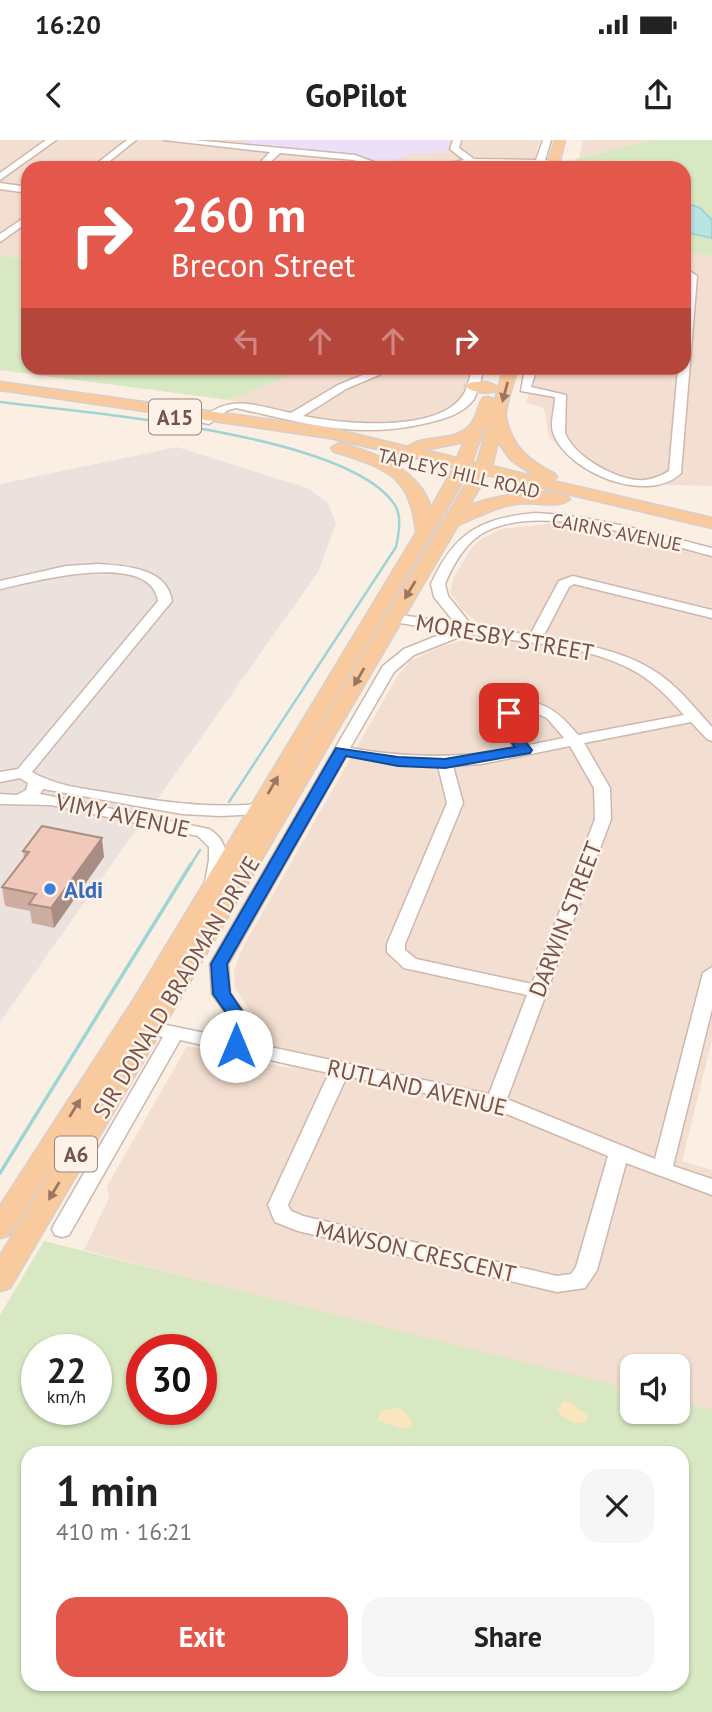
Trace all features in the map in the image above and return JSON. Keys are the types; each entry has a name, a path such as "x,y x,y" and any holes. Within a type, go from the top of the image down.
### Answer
{"main road":[{"path":"559,161 560,140"},
{"path":"562,161 572,140"},
{"name":"A6","path":"463,468 480,425 495,375"},
{"name":"A6","path":"481,473 509,375"},
{"name":"TAPLEYS HILL ROAD","path":"0,386 209,418 463,468"},
{"path":"472,386 491,388"},
{"name":"TAPLEYS HILL ROAD","path":"0,393 330,433 395,448 572,499 712,530"},
{"path":"498,416 502,421 505,440 519,458 542,474 599,497"},
{"path":"395,448 447,444 480,425"},
{"path":"315,440 374,460 410,484 423,502 424,532"},
{"name":"SIR DONALD BRADMAN DRIVE","path":"0,1280 163,1030 390,609 424,532 463,468"},
{"name":"TAPLEYS HILL ROAD","path":"481,473 712,523"},
{"name":"SIR DONALD BRADMAN DRIVE","path":"0,1228 145,1001 370,625 390,609 452,523 481,473"},
{"path":"452,523 476,507 496,500 532,497 572,499"},
{"path":"120,1037 163,1030 145,1001"}],"street":[{"path":"22,161 52,140"},
{"path":"104,161 132,140"},
{"path":"168,140 364,161"},
{"path":"457,140 454,149 471,161"},
{"path":"540,161 547,140"},
{"path":"266,161 277,151"},
{"path":"0,177 21,162"},
{"path":"0,187 21,189"},
{"path":"0,239 21,223"},
{"path":"17,226 21,227"},
{"path":"295,416 342,387 372,375"},
{"path":"472,386 476,375"},
{"path":"529,375 525,389 560,395 557,428 561,439 572,450 603,474 618,480 642,482 662,479 675,473 683,375"},
{"name":"TAPLEYS HILL ROAD","path":"209,418 236,405 325,424 365,428 432,419 457,409 469,397 472,386"},
{"name":"CAIRNS AVENUE","path":"467,629 441,597 438,584 464,541 490,524 536,516 566,518 712,552"},
{"path":"0,585 64,571 100,569 149,575 162,583 167,592 165,601 13,776 34,792 23,798"},
{"path":"535,640 564,584 573,580 711,611"},
{"name":"MORESBY STREET","path":"390,609 467,629 610,655 641,669 668,688 712,736"},
{"name":"SIR DONALD BRADMAN DRIVE","path":"236,1046 243,1024 222,994 219,964 388,669 409,652 467,629"},
{"name":"DARWIN STREET","path":"496,1102 603,818 604,795 596,773 547,712 519,708 509,713 505,726 525,750"},
{"path":"341,751 398,761 445,764 695,717"},
{"path":"445,764 456,803 396,944 396,952 410,964 538,991"},
{"name":"VIMY AVENUE","path":"13,776 53,787 165,808 229,813 258,809"},
{"name":"VIMY AVENUE","path":"1,801 23,798 62,802 203,831 211,835 219,851 213,886"},
{"path":"662,1170 712,973"},
{"name":"SIR DONALD BRADMAN DRIVE","path":"62,1229 163,1030"},
{"name":"RUTLAND AVENUE","path":"163,1030 496,1102 712,1188"},
{"name":"MAWSON CRESCENT","path":"341,1068 278,1205 282,1216 298,1223 557,1284 577,1282 586,1270 619,1153"}],"shaded area":[{"path":"0,140 540,140 534,161 21,161 21,258 0,255"},
{"path":"246,140 450,140 447,146 449,152 411,154 393,161 240,145"},
{"path":"583,140 653,140 579,158"},
{"path":"691,252 712,256 712,486 610,483 575,461 549,437 544,408 526,403 535,375 691,375"},
{"path":"292,375 469,375 461,398 442,411 378,425 334,422 229,400"},
{"path":"177,447 307,488 328,503 336,523 318,572 0,1022 0,484"},
{"path":"556,523 586,526 712,557 712,1040 682,1161 712,1170 712,1414 690,1409 690,1354 620,1354 620,1392 84,1250 109,1198 107,1186 187,1046 289,1068 235,988 234,970 243,947 395,680 410,661 440,647 475,637 482,626 461,609 450,592 454,577 470,550 481,539 501,529"}],"green space":[{"path":"653,140 712,140 712,256 691,252 691,161 575,159"},
{"path":"0,255 21,258 21,373 0,370"},
{"path":"38,375 292,375 229,400"},
{"path":"44,1241 620,1387 620,1424 690,1424 690,1404 712,1410 712,1712 0,1712 0,1315"}],"sand":[{"path":"564,1401 572,1402 579,1410 588,1414 586,1422 576,1424 561,1416 557,1409"},
{"path":"400,1408 412,1420 411,1427 399,1428 377,1420 382,1410"}],"water":[{"path":"691,205 700,208 712,220 712,238 691,234"}],"building":[{"path":"42,826 102,838 51,908 29,904 36,894 2,887 29,852 23,851"}],"waterway":[{"path":"0,402 149,420 268,443 321,458 364,478 392,501 398,511 396,547 229,802"},
{"path":"190,866 200,850"},
{"path":"0,1173 191,864"}],"place":[{"name":"Aldi","path":"50,889"}],"route":[{"path":"236,1046 243,1024 222,994 219,964 341,751 398,761 445,764 481,760 525,750 505,726 509,713"}]}
